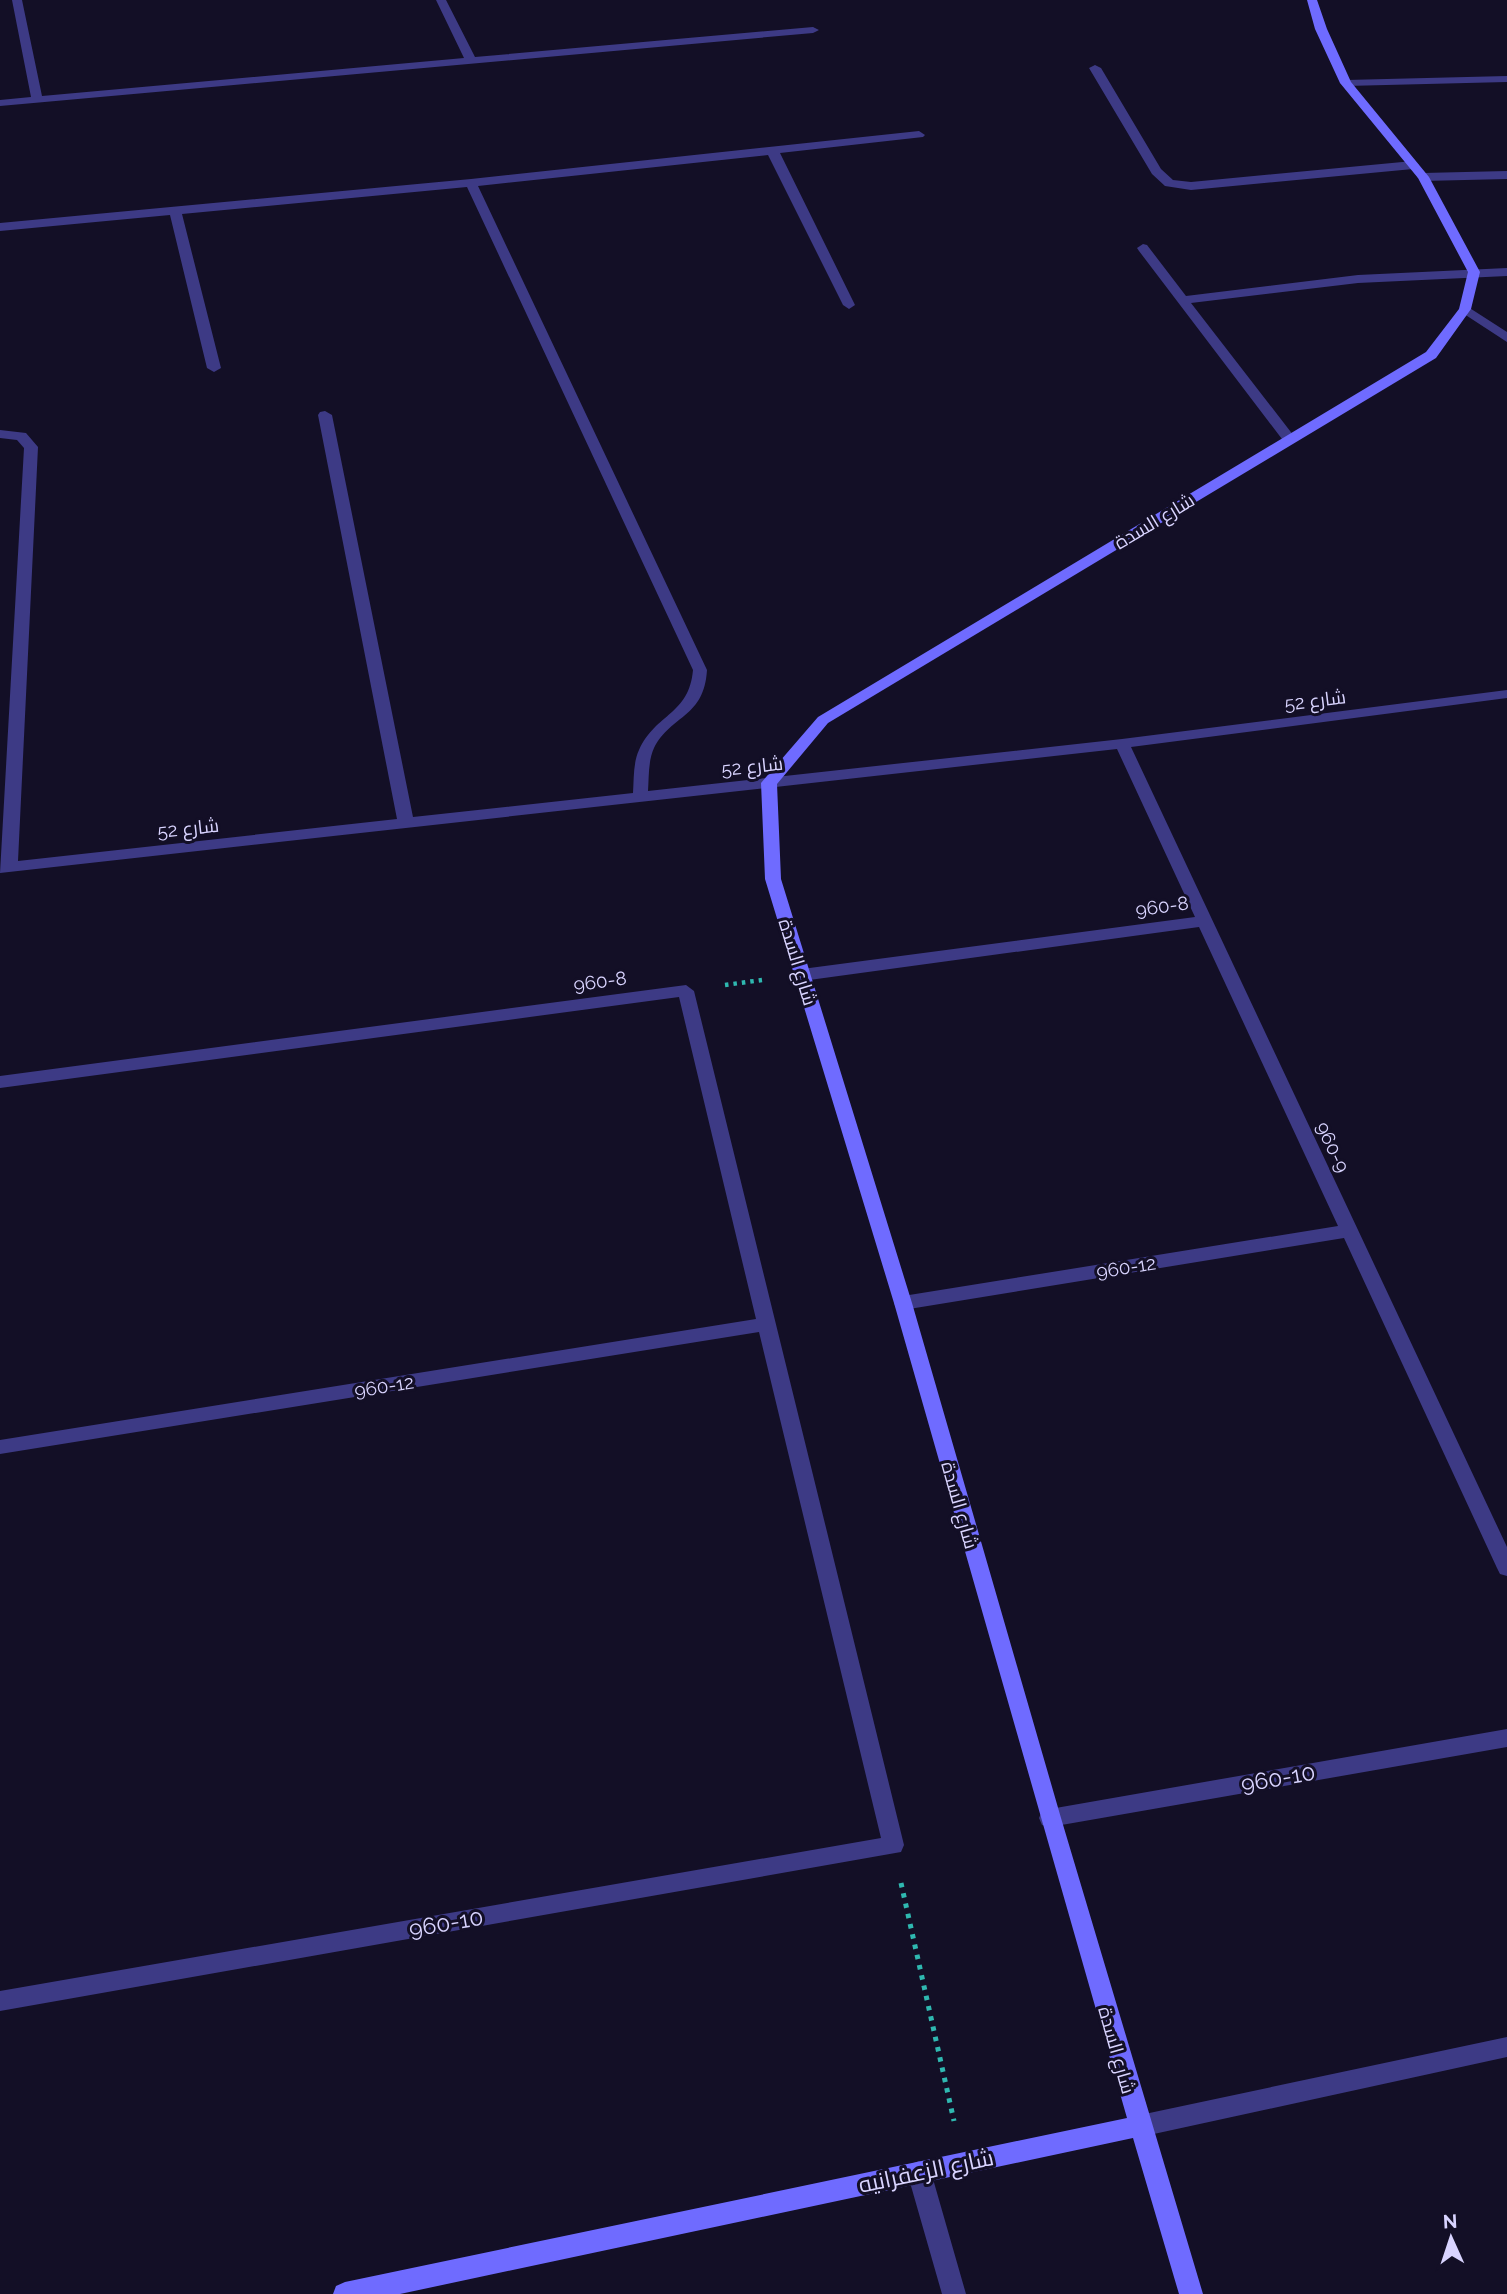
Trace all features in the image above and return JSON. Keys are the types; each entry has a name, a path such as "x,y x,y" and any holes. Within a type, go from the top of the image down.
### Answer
{"street":[{"path":"17,0 37,99"},
{"path":"441,0 471,60"},
{"path":"1312,0 1321,29 1346,83 1418,171 1474,272"},
{"path":"0,103 813,30"},
{"path":"1095,68 1156,171 1170,183 1191,186 1418,171 1507,176"},
{"path":"1346,83 1507,79"},
{"path":"0,227 471,183 919,135"},
{"path":"772,150 849,305"},
{"path":"471,183 700,670 700,687 692,704 662,726 645,751 640,798"},
{"path":"175,211 214,368"},
{"path":"1143,248 1290,440"},
{"name":"شارع السدة","path":"1191,2294 1050,1818 903,1303 774,879 769,783 823,720 1431,355 1465,309 1474,272"},
{"path":"1182,300 1358,279 1507,272"},
{"path":"1465,309 1507,338"},
{"path":"324,415 406,823"},
{"path":"0,434 21,436 31,447 5,867"},
{"name":"شارع 52","path":"5,867 1122,744 1507,694"},
{"name":"960-9","path":"1122,744 1507,1568"},
{"name":"960-8","path":"802,975 1205,921"},
{"path":"686,990 893,1845"},
{"name":"960-8","path":"0,1082 686,990"},
{"name":"960-12","path":"903,1303 1350,1231"},
{"name":"960-12","path":"0,1447 768,1324"},
{"name":"960-10","path":"1050,1818 1507,1738"},
{"name":"960-10","path":"0,2001 893,1845"},
{"name":"شارع الزعفرانيه","path":"345,2294 1507,2047"},
{"path":"919,2172 954,2294"}],"path":[{"path":"686,990 802,975"},
{"path":"893,1845 963,2162"}]}
